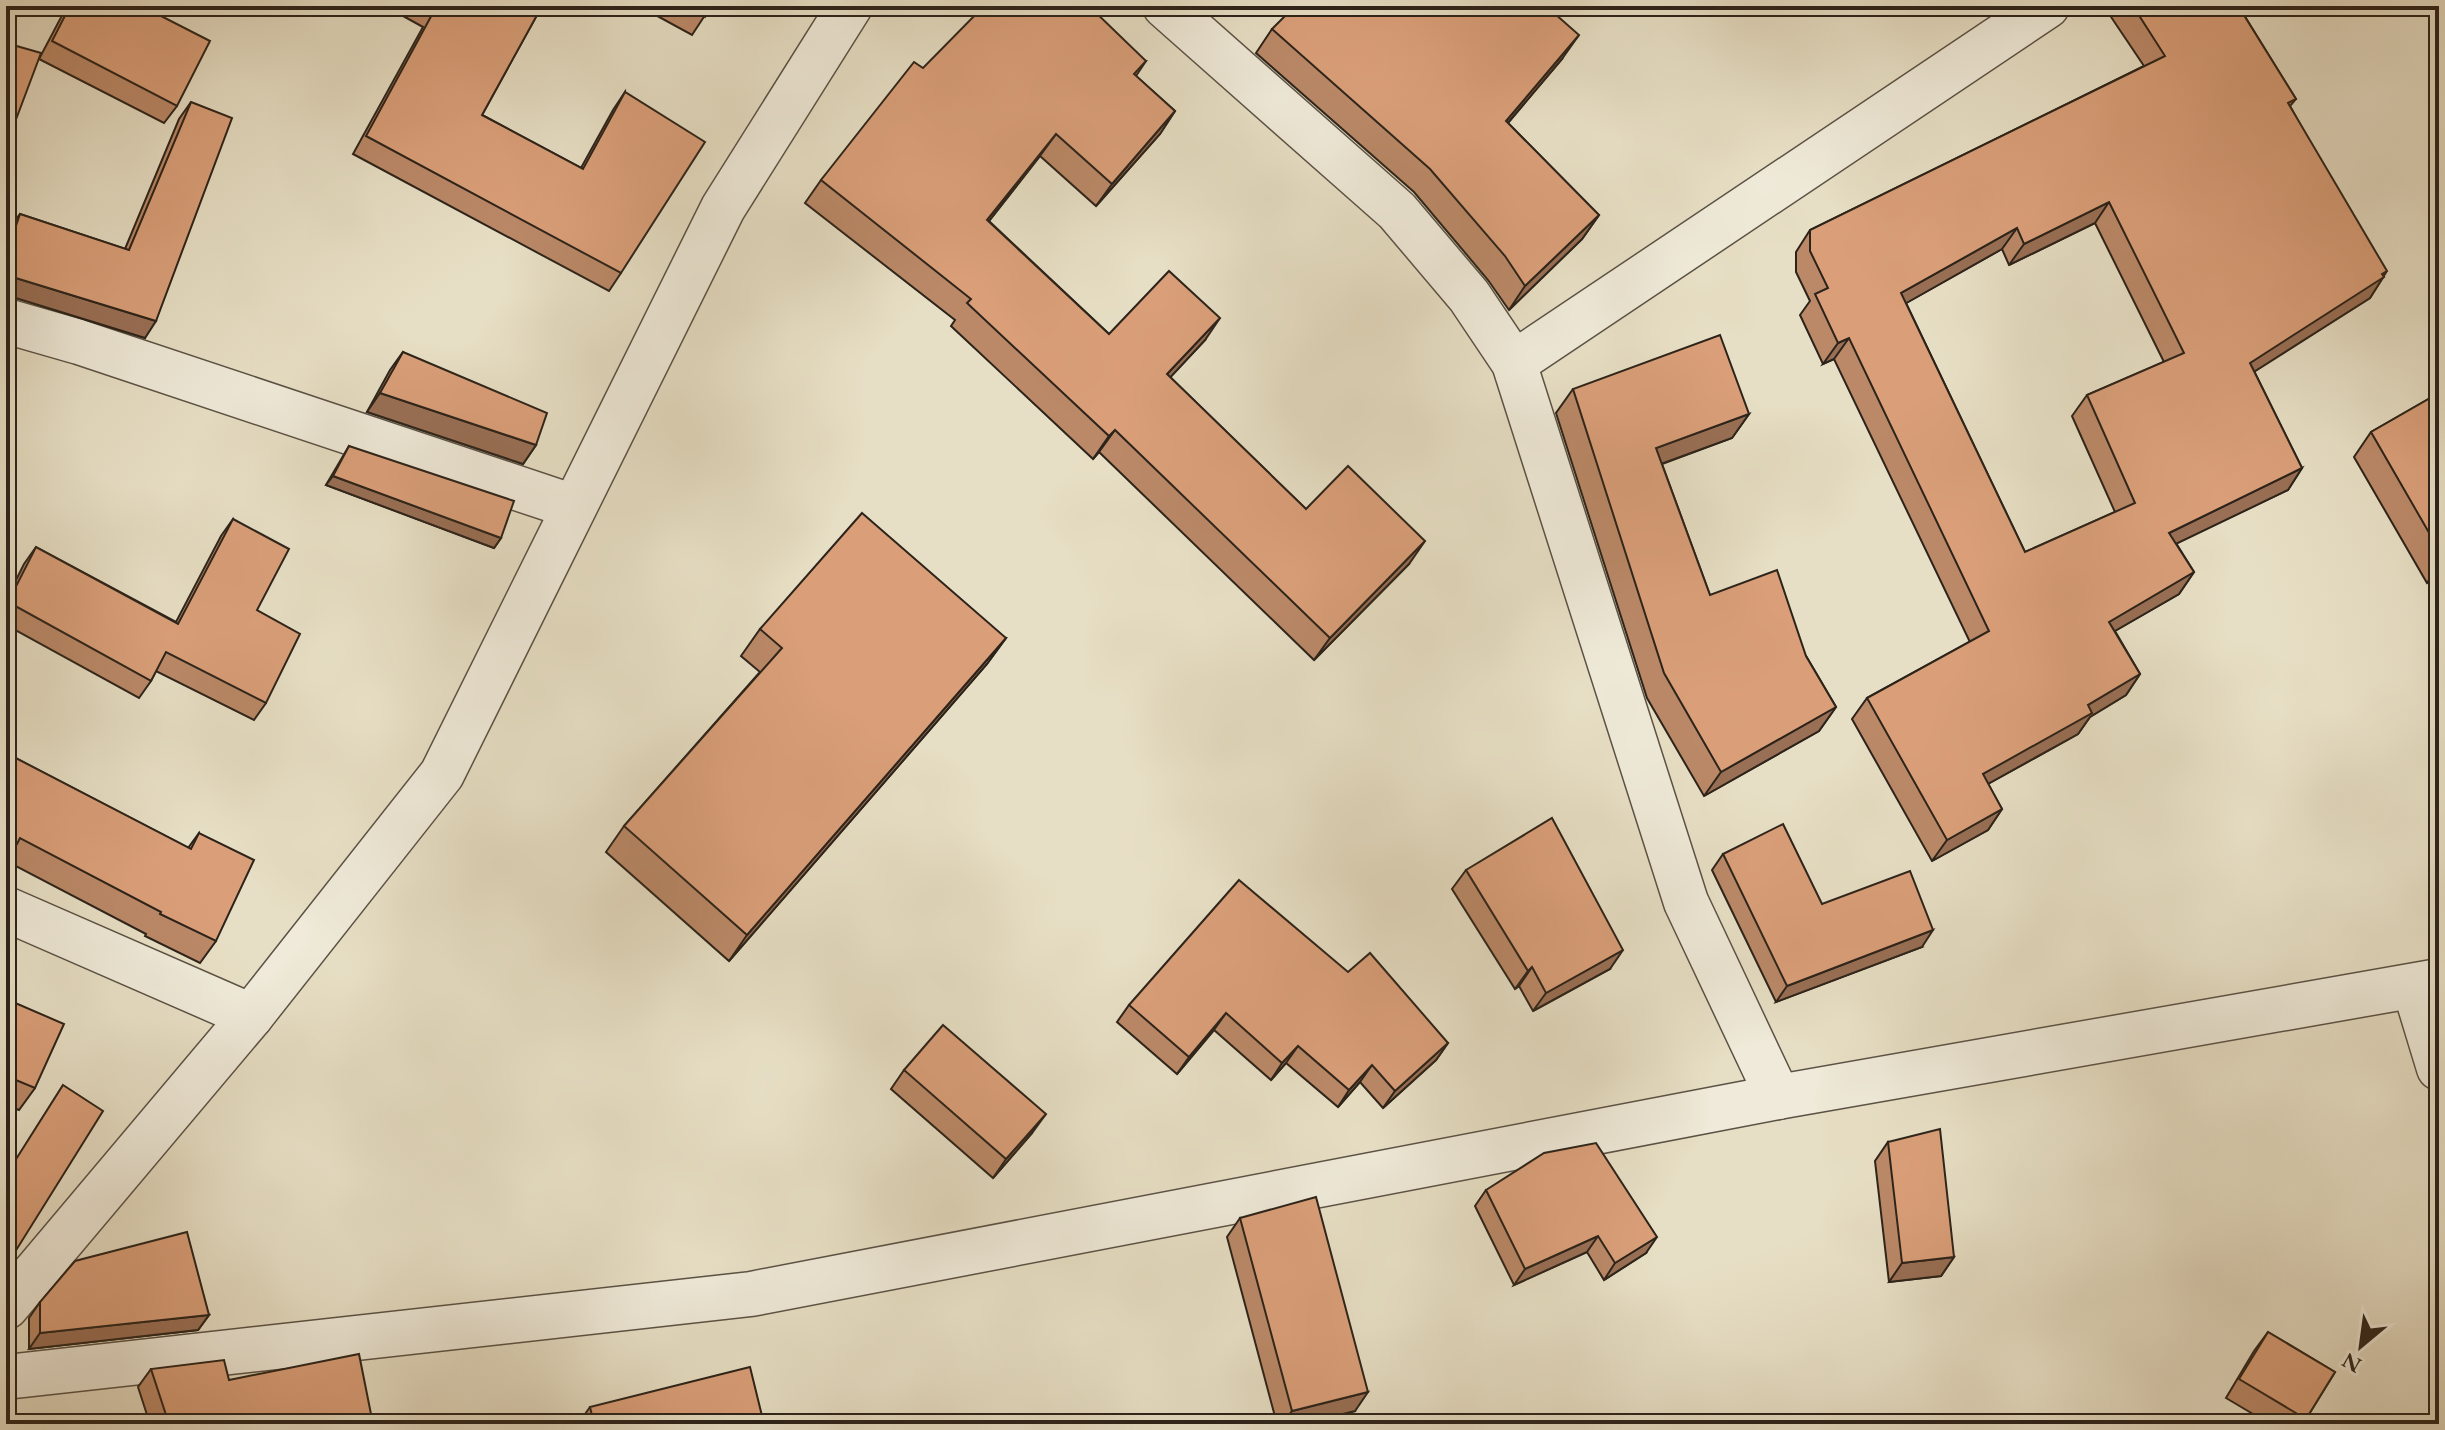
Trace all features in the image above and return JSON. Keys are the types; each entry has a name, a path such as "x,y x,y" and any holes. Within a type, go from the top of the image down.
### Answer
{"street":[{"path":"6,1307 251,1016 442,774 723,208 850,6"},
{"path":"1165,6 1397,211 1469,296 1514,363 1686,902 1778,1097"},
{"path":"1514,363 2047,6"},
{"path":"6,321 79,342 574,507"},
{"path":"6,909 251,1016"},
{"path":"6,1377 751,1294 1778,1097 2426,984 2439,1068"}],"building":[{"path":"70,6 166,6 161,16 210,41 177,106 52,41"},
{"path":"430,6 542,6 482,115 583,169 625,92 705,142 621,273 366,136 435,9"},
{"path":"683,6 711,6 705,17"},
{"path":"984,6 1089,6 1146,61 1134,74 1175,111 1112,184 1056,134 987,220 1109,334 1169,271 1220,318 1167,374 1306,509 1348,466 1425,541 1330,638 1115,430 1109,436 967,303 971,299 821,180 914,62 923,68"},
{"path":"1295,6 1546,6 1579,35 1506,121 1599,215 1525,286 1505,256 1430,169 1272,29"},
{"path":"2133,6 2247,6 2242,12 2296,99 2288,103 2387,271 2382,274 2384,277 2250,363 2302,468 2169,533 2194,572 2109,622 2140,674 2088,705 2092,713 1983,774 2002,809 1947,840 1867,698 1989,631 1849,338 1838,343 1815,294 1828,288 1810,251 1810,230 2165,56","holes":["2109,202 2184,353 2087,395 2135,503 2025,552 1901,293 2017,228 2024,244"]},
{"path":"6,43 41,53 6,146"},
{"path":"191,102 232,118 156,321 6,275 6,255 20,214 129,250"},
{"path":"1720,335 1749,414 1656,448 1710,595 1777,570 1806,656 1836,707 1721,772 1664,673 1573,389"},
{"path":"403,352 547,413 536,445 380,393"},
{"path":"2439,393 2439,550 2371,432"},
{"path":"349,446 514,501 501,538 333,476"},
{"path":"862,513 1006,638 747,935 624,826 782,648 760,629"},
{"path":"233,519 289,549 257,610 300,634 266,703 166,652 151,681 8,602 36,547 178,624"},
{"path":"6,753 191,849 199,833 254,860 216,941 20,838 17,844 6,838"},
{"path":"1552,818 1623,950 1546,993 1532,967 1528,971 1466,870"},
{"path":"1783,824 1822,904 1910,871 1933,930 1787,986 1723,854"},
{"path":"1239,880 1348,972 1370,953 1448,1043 1395,1091 1372,1065 1349,1090 1298,1046 1282,1063 1226,1013 1189,1057 1129,1005"},
{"path":"6,999 64,1024 35,1088 6,1076"},
{"path":"943,1025 1046,1114 1006,1159 904,1070"},
{"path":"63,1085 103,1111 15,1252 6,1247 6,1175"},
{"path":"1940,1129 1954,1257 1902,1263 1888,1142"},
{"path":"1596,1143 1657,1237 1615,1263 1598,1236 1525,1269 1486,1190 1544,1153"},
{"path":"1316,1197 1368,1392 1292,1411 1240,1218"},
{"path":"187,1232 209,1315 40,1333 40,1302 75,1261"},
{"path":"2268,1332 2335,1372 2306,1419 2239,1379"},
{"path":"359,1354 373,1424 169,1424 151,1369 224,1360 229,1380"},
{"path":"750,1367 764,1424 594,1424 590,1407"}]}
